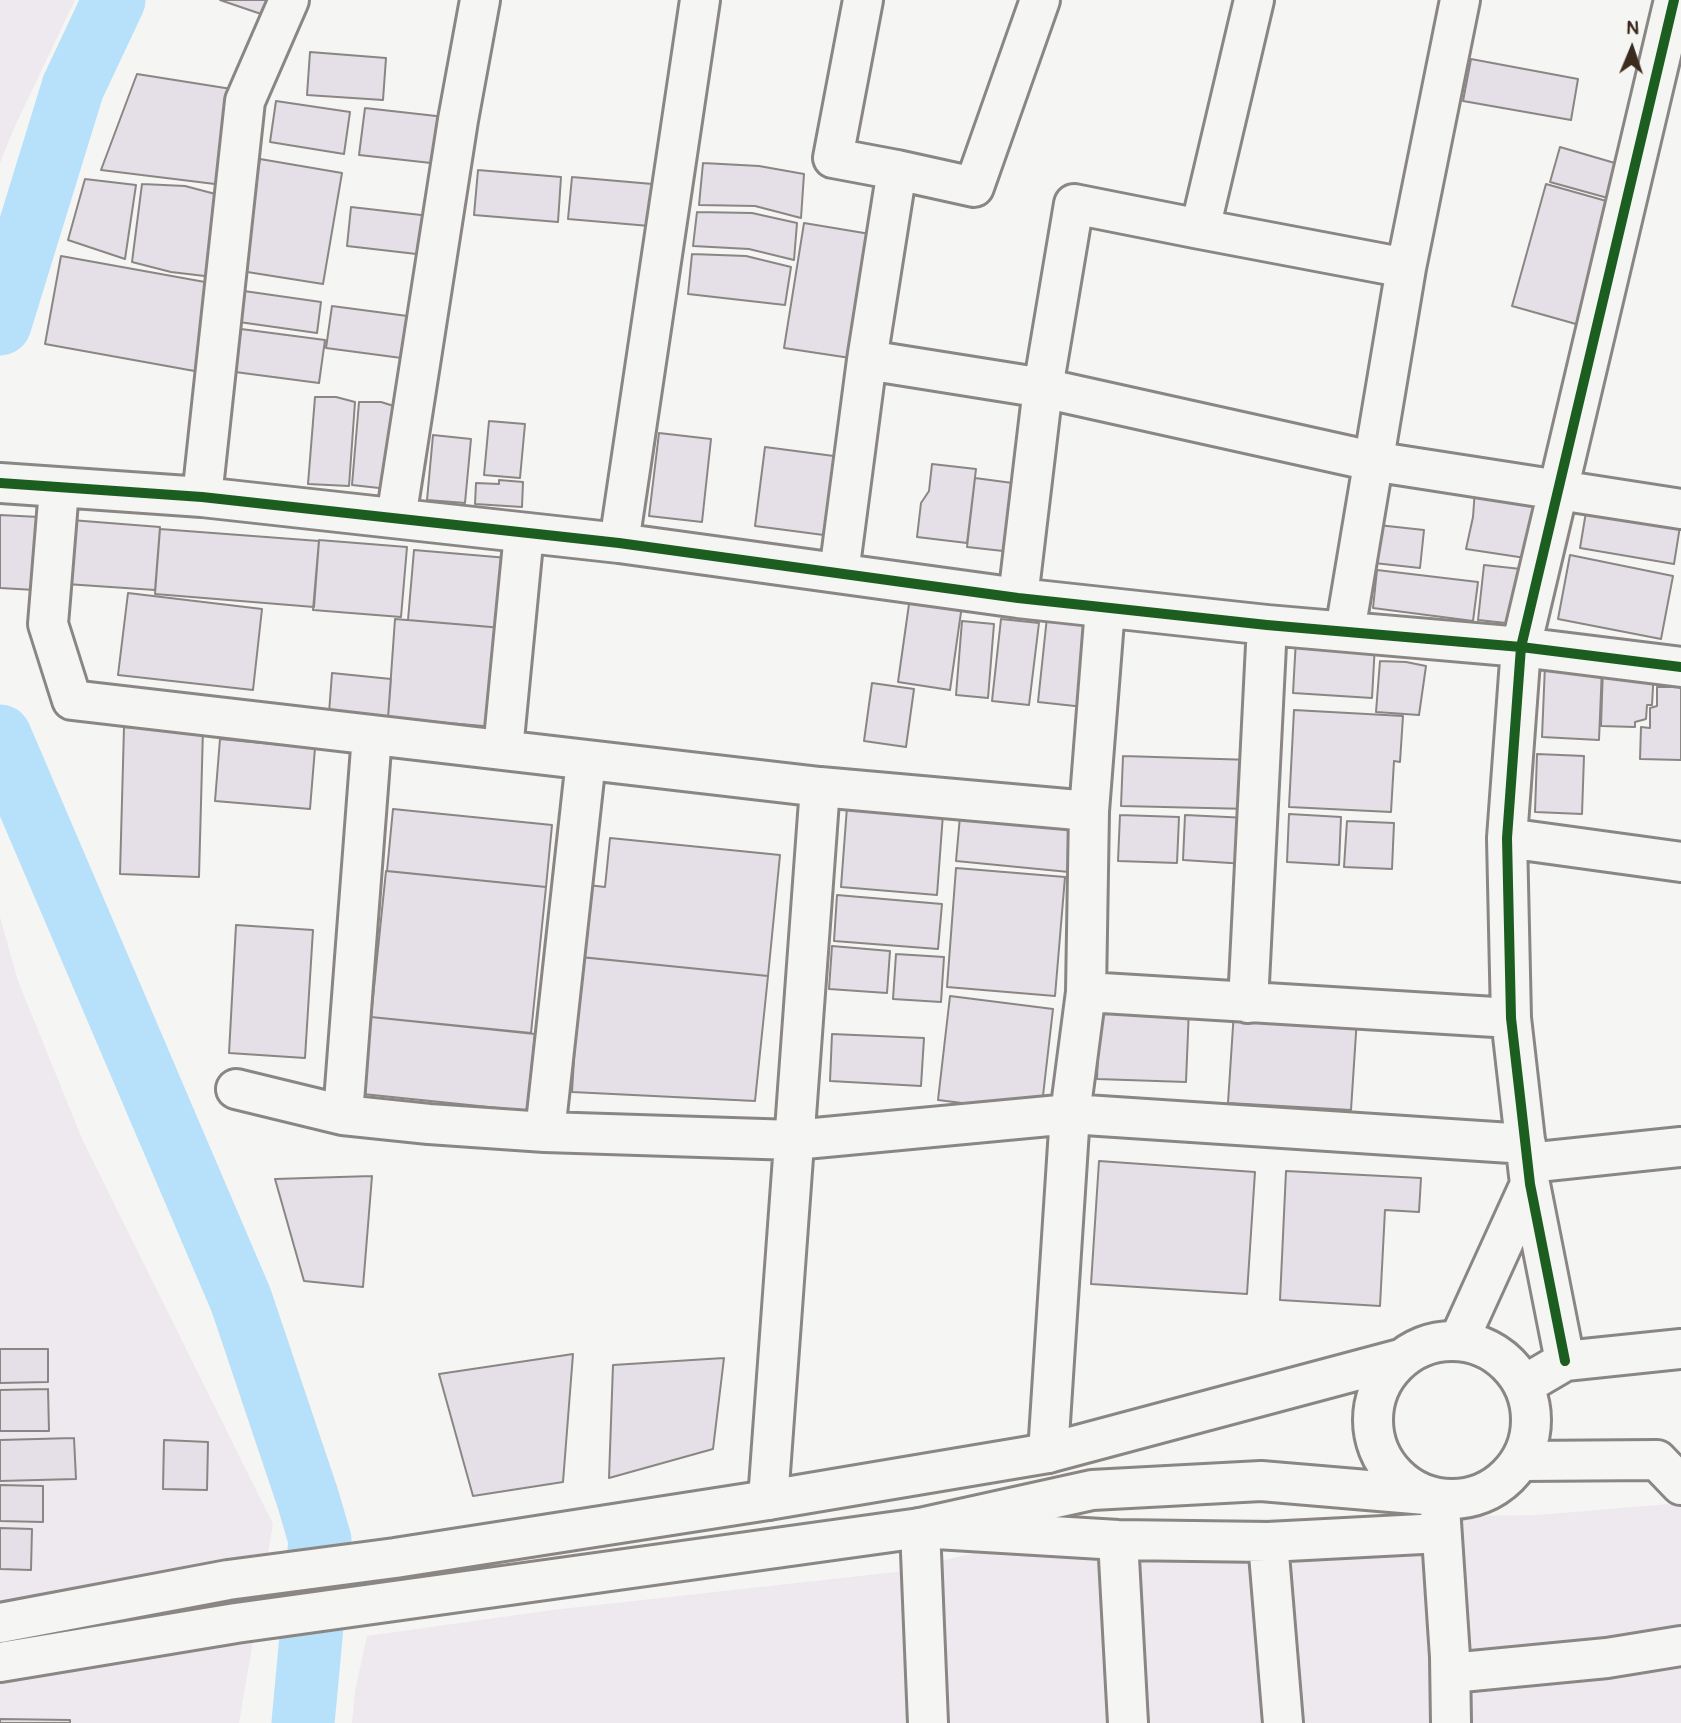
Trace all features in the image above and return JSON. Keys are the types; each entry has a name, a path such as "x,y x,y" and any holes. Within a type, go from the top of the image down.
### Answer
{"street":[{"path":"202,497 245,101 289,0"},
{"path":"396,518 457,120 480,0"},
{"path":"619,542 700,0"},
{"path":"863,0 834,158 974,187 1040,0"},
{"path":"1200,229 1254,0"},
{"path":"1345,631 1406,268 1460,0"},
{"path":"1565,1361 1528,1163 1511,1018 1507,838 1521,647 1674,0"},
{"path":"839,573 867,360 897,170"},
{"path":"1018,598 1043,388 1074,205 1406,268"},
{"path":"867,360 1043,388 1372,461 1681,509"},
{"path":"0,484 202,497 619,542 1018,598 1267,625 1521,647 1681,667"},
{"path":"59,489 48,624 72,700 820,788 1089,811"},
{"path":"503,750 524,533"},
{"path":"1048,1453 1070,1114 1086,992 1089,811 1105,608"},
{"path":"1248,1003 1267,625"},
{"path":"343,1115 372,735"},
{"path":"545,1132 586,760"},
{"path":"768,1500 820,788"},
{"path":"1507,838 1681,862"},
{"path":"1086,992 1511,1018"},
{"path":"236,1088 343,1115 545,1132 794,1140 1070,1114 1528,1163 1681,1147"},
{"path":"1460,1340 1528,1163"},
{"path":"0,1623 228,1580 395,1558 1048,1453 1400,1359 1428,1344 1460,1340 1498,1354 1524,1385 1532,1423 1521,1461 1500,1484 1436,1509 1268,1542 1118,1540 920,1528"},
{"path":"1524,1385 1565,1361 1681,1349"},
{"path":"1400,1359 1382,1380 1373,1407 1374,1435 1383,1460 1402,1481 1436,1509 1451,1673 1451,1723"},
{"path":"1521,1461 1657,1460 1681,1485"},
{"path":"0,1662 236,1623 920,1528 1092,1490 1261,1480 1436,1509"},
{"path":"920,1528 928,1723"},
{"path":"1118,1540 1128,1723"},
{"path":"1268,1542 1283,1723"},
{"path":"1451,1673 1607,1658 1681,1646"}],"shaded area":[{"path":"0,0 75,0 0,163"},
{"path":"0,917 18,981 83,1141 273,1524 239,1723 0,1723"},
{"path":"1681,1503 1681,1723 352,1723 355,1691 367,1636 552,1610 896,1572 1103,1521 1538,1515"}],"building":[{"path":"220,0 272,0 267,16"},
{"path":"310,52 386,58 383,100 307,95"},
{"path":"1471,59 1578,79 1571,120 1463,101"},
{"path":"137,74 244,91 223,185 101,170"},
{"path":"276,101 350,112 344,154 270,142"},
{"path":"365,108 445,117 440,164 359,155"},
{"path":"1560,147 1625,166 1615,200 1550,182"},
{"path":"260,159 342,173 323,284 241,271"},
{"path":"703,163 759,166 804,174 801,218 755,206 699,205"},
{"path":"478,170 561,177 558,222 474,215"},
{"path":"572,177 664,185 661,227 568,219"},
{"path":"85,179 136,185 125,259 68,240"},
{"path":"142,184 185,186 223,196 213,277 171,272 132,262"},
{"path":"1546,184 1617,204 1583,326 1512,306"},
{"path":"351,207 430,216 425,255 347,246"},
{"path":"697,212 752,213 797,223 794,260 749,249 693,246"},
{"path":"804,223 876,235 857,359 784,348"},
{"path":"692,254 746,256 791,267 785,305 688,294"},
{"path":"61,256 216,284 200,372 45,344"},
{"path":"244,291 321,302 317,333 239,322"},
{"path":"332,306 415,317 409,359 326,348"},
{"path":"241,329 325,340 319,383 235,372"},
{"path":"315,397 336,397 355,402 349,486 308,484"},
{"path":"359,402 381,402 397,407 388,489 352,485"},
{"path":"489,421 525,424 520,478 484,475"},
{"path":"659,433 711,439 702,522 649,516"},
{"path":"433,435 471,439 465,503 427,500"},
{"path":"765,447 849,458 839,537 755,526"},
{"path":"932,464 976,469 967,543 917,537 921,503 929,491"},
{"path":"975,478 1020,484 1012,552 967,547"},
{"path":"499,480 523,482 522,507 475,504 476,483 499,484"},
{"path":"1475,489 1542,502 1532,559 1466,549 1473,517"},
{"path":"1588,500 1681,520 1674,564 1580,548"},
{"path":"0,515 39,517 35,590 0,588"},
{"path":"71,520 160,527 155,590 66,584"},
{"path":"1378,525 1424,530 1420,568 1374,563"},
{"path":"160,529 319,541 314,607 155,594"},
{"path":"319,540 407,547 401,617 313,610"},
{"path":"414,550 508,558 503,628 408,620"},
{"path":"1570,555 1673,576 1661,639 1558,619"},
{"path":"1484,565 1521,569 1515,624 1478,620"},
{"path":"1377,570 1478,582 1473,621 1373,608"},
{"path":"128,593 262,609 253,690 118,675"},
{"path":"910,597 962,605 950,690 898,682"},
{"path":"1047,617 1093,622 1084,707 1038,702"},
{"path":"395,619 503,628 495,727 388,718"},
{"path":"1001,619 1039,623 1029,705 992,701"},
{"path":"962,621 994,624 988,698 956,695"},
{"path":"1296,639 1375,644 1372,698 1293,693"},
{"path":"1380,661 1426,666 1419,715 1376,712"},
{"path":"1545,665 1602,668 1599,740 1542,737"},
{"path":"1603,667 1654,669 1652,705 1647,705 1646,719 1635,722 1635,727 1601,726"},
{"path":"332,673 391,679 388,718 329,713"},
{"path":"872,683 914,689 906,747 864,741"},
{"path":"1657,687 1681,687 1681,760 1640,759 1641,727 1650,728 1650,708 1657,706"},
{"path":"1294,710 1403,716 1400,762 1394,761 1391,812 1289,807"},
{"path":"124,727 203,729 199,877 120,874"},
{"path":"220,739 315,748 310,809 215,801"},
{"path":"1537,754 1584,756 1582,814 1535,812"},
{"path":"1123,756 1252,760 1250,809 1121,806"},
{"path":"961,805 1074,815 1069,872 956,861"},
{"path":"847,807 943,814 937,895 841,887"},
{"path":"393,809 552,825 546,887 387,871"},
{"path":"1289,814 1341,817 1339,865 1287,862"},
{"path":"1120,815 1179,817 1177,863 1118,861"},
{"path":"1185,815 1248,818 1246,864 1183,860"},
{"path":"1347,821 1394,823 1392,869 1344,867"},
{"path":"610,838 780,855 768,976 581,957 588,885 605,887"},
{"path":"956,868 1065,877 1055,996 947,987"},
{"path":"386,871 546,887 531,1033 371,1017"},
{"path":"837,895 942,904 938,949 834,941"},
{"path":"236,925 313,930 305,1058 229,1053"},
{"path":"832,946 890,951 887,993 829,989"},
{"path":"896,954 944,957 941,1002 893,999"},
{"path":"580,957 768,976 755,1101 572,1092"},
{"path":"950,996 1053,1009 1041,1113 938,1100"},
{"path":"1100,1004 1189,1008 1186,1082 1097,1079"},
{"path":"1234,1011 1357,1018 1351,1110 1228,1103"},
{"path":"371,1017 535,1034 527,1111 363,1094"},
{"path":"832,1034 924,1038 921,1086 830,1081"},
{"path":"1099,1161 1255,1172 1247,1294 1091,1284"},
{"path":"1286,1171 1421,1178 1419,1212 1385,1210 1380,1306 1280,1300"},
{"path":"372,1176 363,1287 304,1281 275,1179"},
{"path":"0,1349 48,1349 48,1382 0,1383"},
{"path":"573,1354 563,1482 473,1496 439,1374"},
{"path":"724,1358 713,1449 609,1478 613,1365"},
{"path":"48,1389 49,1431 0,1431 0,1390"},
{"path":"74,1438 76,1479 0,1481 0,1440"},
{"path":"164,1440 208,1442 207,1490 163,1489"},
{"path":"0,1485 43,1486 43,1522 0,1521"},
{"path":"0,1528 32,1529 31,1570 0,1569"},
{"path":"0,1719 70,1720 70,1723 0,1723"}],"waterway":[{"path":"0,324 73,87 114,0"},
{"path":"0,736 241,1300 308,1499 320,1540 303,1723"}],"cycle path":[{"path":"1565,1361 1530,1184 1511,1018 1507,838 1521,647 1674,0"},
{"path":"0,483 202,497 619,543 1018,598 1267,625 1521,647 1681,667"}]}
